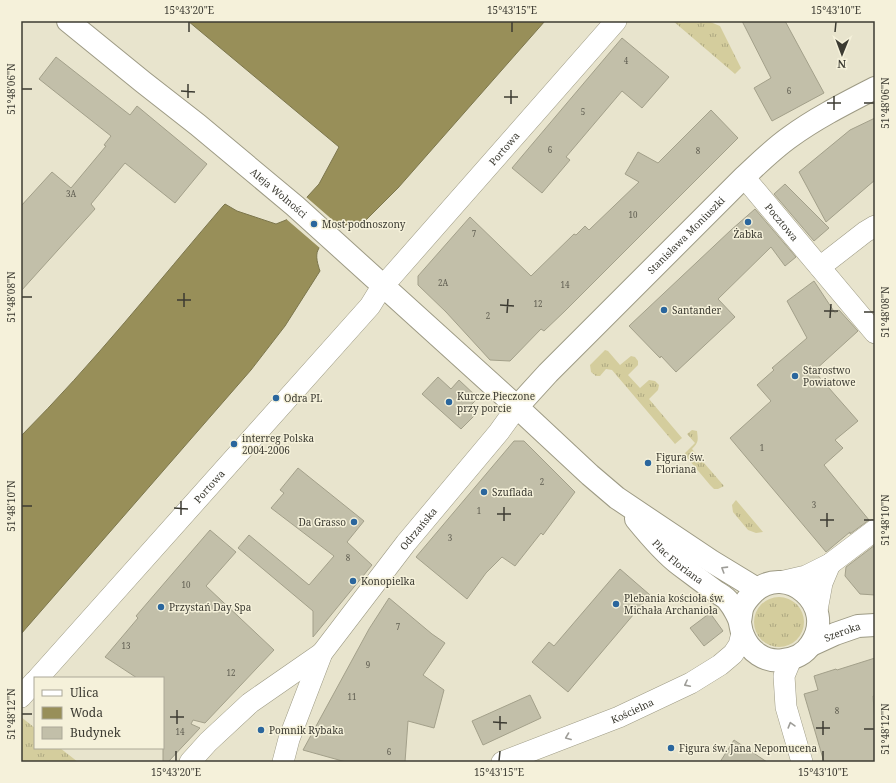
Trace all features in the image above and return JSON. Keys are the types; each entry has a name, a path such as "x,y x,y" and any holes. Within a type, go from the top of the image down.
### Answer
{"street":[{"name":"Aleja Wolności","path":"68,21 295,206 517,407"},
{"name":"Portowa","path":"391,277 616,21"},
{"name":"Stanisława Moniuszki","path":"517,407 548,373 772,150 791,136 875,88"},
{"name":"Pocztowa","path":"744,177 875,333"},
{"path":"820,267 875,226"},
{"name":"Portowa","path":"39,677 360,317 378,293"},
{"name":"Plac Floriana","path":"517,407 617,498 678,564 729,601 741,627"},
{"name":"Odrzańska","path":"285,762 289,739 322,653 406,543 499,432 517,407"},
{"name":"Plac Floriana","path":"617,498 757,590"},
{"path":"830,564 822,584 817,610 818,628 811,645 802,654 791,659 779,661 767,659 756,653 747,644 741,627 742,609 748,598 757,590 768,584 806,576 830,564 875,530"},
{"path":"780,582 792,584 803,590 812,599 817,610"},
{"name":"Szeroka","path":"811,645 835,634 858,626 875,625"},
{"name":"Kościelna","path":"502,762 619,717 691,683 720,665 734,654 738,645 741,627"},
{"name":"Odrzańska","path":"190,762 208,742 250,703 322,653"},
{"path":"791,659 784,676 786,707 802,762"},
{"path":"21,697 34,682"}],"green space":[{"path":"673,21 708,21 720,26 741,68 735,74"},
{"path":"605,350 608,351 620,365 631,356 635,357 638,361 638,365 628,375 640,388 649,380 655,381 659,385 658,390 649,399 682,438 675,444 612,370 606,369 600,376 596,376 591,372 590,365"},
{"path":"692,430 697,431 698,439 697,443 692,449 724,486 714,489 684,454 695,443 687,434"},
{"path":"736,500 763,532 756,533 748,530 733,512 732,505"},
{"path":"774,597 784,597 797,604 804,617 804,627 797,640 784,647 774,647 765,643 758,636 754,627 754,617 758,608 765,601"},
{"path":"21,717 34,727 34,749 61,749 78,762 21,762"}],"water":[{"path":"188,21 545,21 398,188 365,221 357,221 347,224 324,241 318,250 317,255 320,271 285,326 251,370 21,634 21,436 74,381 225,204 237,211 276,224 286,220 319,184 339,147"}],"pier":[{"name":"Most podnoszony","path":"305,196 343,229 331,236 321,249 285,218"}],"building":[{"path":"742,21 785,21 824,93 772,121 754,88 771,78"},
{"path":"622,38 669,77 642,108 622,91 566,157 570,160 542,193 512,168"},
{"path":"56,57 130,115 137,106 207,164 175,203 125,163 91,204 95,209 21,291 21,206 52,172 71,188 106,146 104,145 111,136 39,79"},
{"path":"711,110 738,138 565,311 544,331 541,329 510,361 490,360 446,312 418,285 418,276 470,217 531,276 574,234 576,235 585,226 589,230 639,182 625,174 638,152 658,163"},
{"path":"875,118 875,180 826,222 799,172 850,130"},
{"path":"785,184 829,228 814,241 774,194"},
{"path":"755,209 796,257 785,266 771,247 718,299 735,317 676,372 629,326"},
{"path":"814,281 835,313 839,310 858,331 814,371 858,421 835,440 843,448 824,465 869,520 850,534 850,532 826,552 730,438 771,401 757,385 774,370 772,368 807,338 787,301"},
{"name":"Kurcze Pieczone przy porcie","path":"438,377 451,389 459,380 478,398 470,406 477,413 461,429 422,394"},
{"path":"514,441 524,441 575,492 543,535 541,533 515,566 502,557 486,573 467,599 416,557"},
{"path":"298,468 364,521 347,542 372,565 313,637 313,611 238,548 249,535 309,585 334,556 271,508 284,493 280,490"},
{"path":"210,530 236,552 206,586 274,650 205,723 193,720 191,724 200,728 168,762 163,762 164,677 135,677 105,657 138,618 136,616"},
{"path":"875,545 875,595 860,594 845,576 846,567"},
{"path":"620,569 650,595 568,692 532,662 549,642 554,646"},
{"path":"389,598 445,643 423,675 444,690 434,728 408,721 405,762 346,762 303,750 369,629"},
{"path":"710,613 723,631 704,646 690,628"},
{"path":"875,658 875,696 873,696 875,722 875,762 824,762 804,694 818,690 814,676"},
{"path":"530,695 541,718 483,745 472,721"},
{"path":"734,740 767,762 720,762"}],"place":[{"name":"Żabka","path":"748,222"},
{"name":"Most podnoszony","path":"314,224"},
{"name":"Santander","path":"664,310"},
{"name":"Starostwo Powiatowe","path":"795,376"},
{"name":"Odra PL","path":"276,398"},
{"name":"Kurcze Pieczone przy porcie","path":"449,402"},
{"name":"interreg Polska 2004-2006","path":"234,444"},
{"name":"Figura św. Floriana","path":"648,463"},
{"name":"Szuflada","path":"484,492"},
{"name":"Da Grasso","path":"354,522"},
{"name":"Konopielka","path":"353,581"},
{"name":"Plebania kościoła św. Michała Archanioła","path":"616,604"},
{"name":"Przystań Day Spa","path":"161,607"},
{"name":"Pomnik Rybaka","path":"261,730"},
{"name":"Figura św. Jana Nepomucena","path":"671,748"}]}
